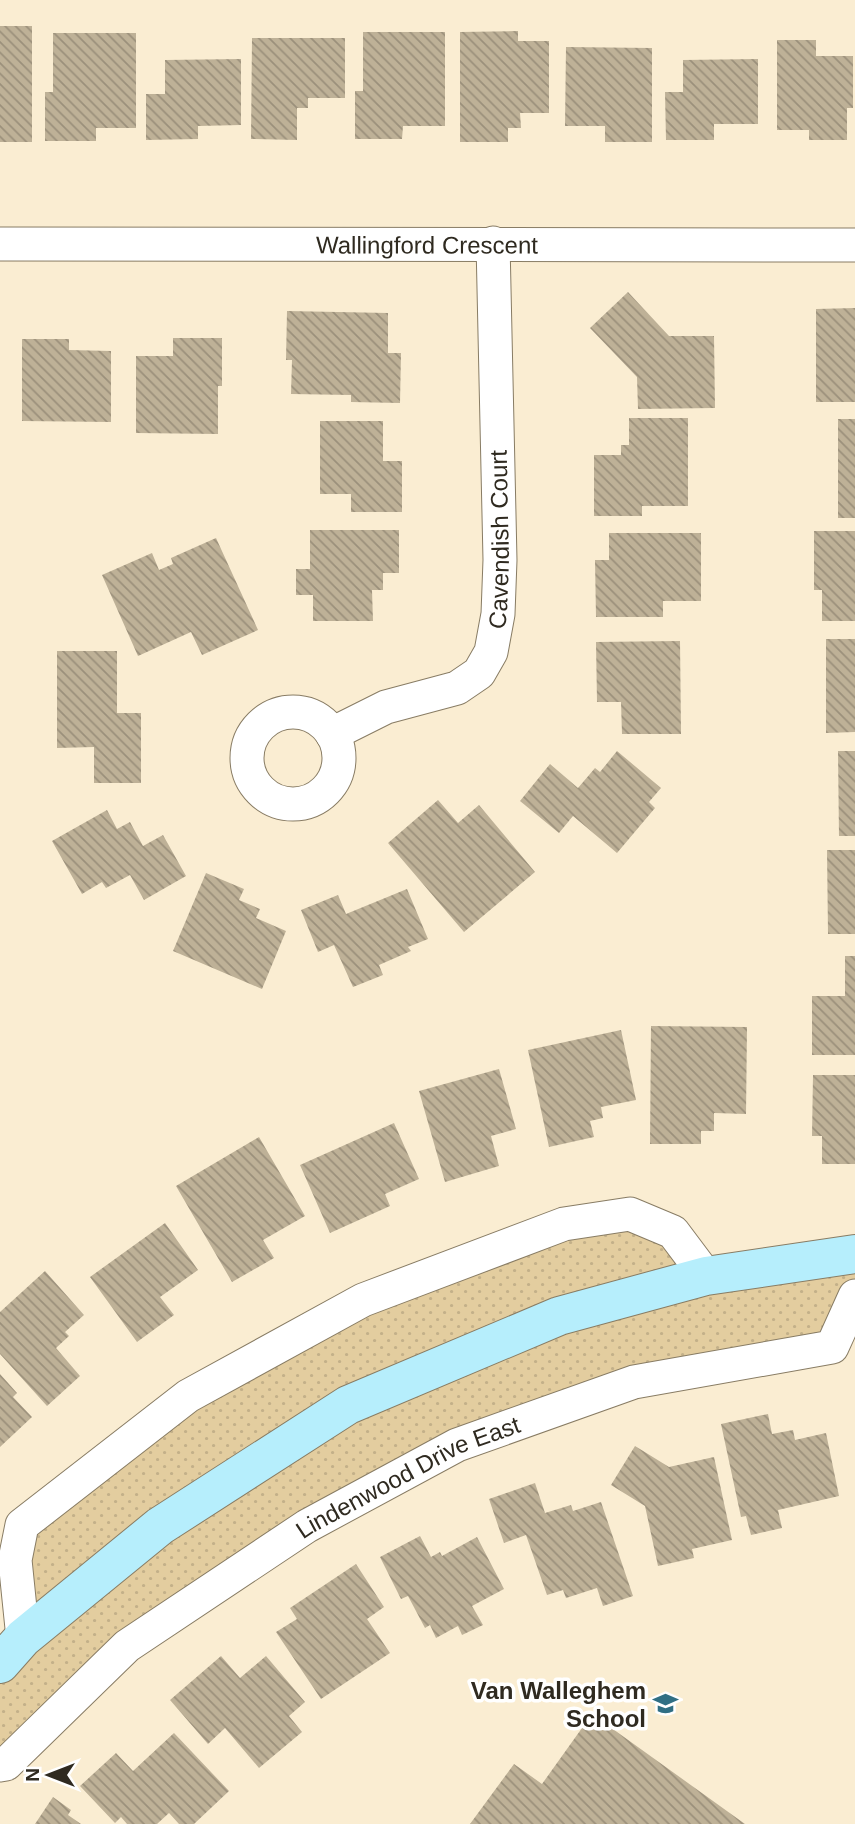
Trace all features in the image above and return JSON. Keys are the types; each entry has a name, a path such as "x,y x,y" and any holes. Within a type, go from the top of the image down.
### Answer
{"street":[{"name":"Cavendish Court","path":"332,734 386,707 457,688 479,673 491,652 498,614 500,561 494,243"},
{"name":"Wallingford Crescent","path":"0,244 855,245"},
{"path":"11,1651 15,1560 22,1525 188,1396 363,1300 564,1224 630,1214 673,1232 706,1276"},
{"path":"11,1651 160,1525 348,1405 559,1316 706,1276 855,1254"},
{"name":"Lindenwood Drive East","path":"0,1765 6,1763 127,1646 307,1525 457,1445 634,1382 832,1347 855,1296"}],"shaded area":[{"path":"630,1214 706,1276 855,1254 855,1296 832,1347 634,1382 307,1526 0,1765 0,1664 22,1525 363,1300"}],"building":[{"path":"0,26 32,26 32,142 0,142"},
{"path":"518,31 518,41 549,41 549,113 520,113 521,128 508,128 508,142 460,142 460,32"},
{"path":"363,32 445,32 445,126 403,126 402,139 355,139 355,91 363,91"},
{"path":"53,33 136,33 136,128 96,128 96,141 45,141 45,92 53,92"},
{"path":"252,38 345,38 345,98 308,98 308,108 297,108 297,140 251,139"},
{"path":"777,40 816,40 816,56 853,56 853,108 847,108 847,140 809,140 809,130 777,130"},
{"path":"566,47 652,48 652,142 605,142 605,126 565,126"},
{"path":"241,59 241,125 198,126 198,139 146,140 146,94 165,94 165,60"},
{"path":"758,59 758,124 714,124 714,140 666,140 665,92 683,92 683,60"},
{"path":"628,292 669,336 714,336 715,408 638,409 637,377 590,328"},
{"path":"855,308 855,402 816,402 816,309"},
{"path":"287,311 388,313 388,353 401,353 400,403 351,402 351,395 291,394 292,360 286,360"},
{"path":"173,338 222,338 218,434 136,433 136,356 173,356"},
{"path":"22,339 69,339 69,350 111,351 111,422 22,421"},
{"path":"629,418 688,418 688,506 642,506 642,516 594,516 594,455 621,455 621,445 629,445"},
{"path":"838,419 855,419 855,518 838,518"},
{"path":"320,421 383,421 383,461 402,461 402,512 351,512 351,494 320,494"},
{"path":"310,530 399,530 399,573 383,573 383,590 372,590 373,621 313,621 313,595 296,595 296,569 310,569"},
{"path":"814,531 855,531 855,621 822,621 822,590 814,590"},
{"path":"609,533 701,533 701,601 663,601 663,617 596,617 595,560 609,560"},
{"path":"216,538 258,630 202,655 191,632 138,656 102,575 152,553 159,570 173,564 171,558"},
{"path":"826,639 855,639 855,732 826,733"},
{"path":"680,641 681,734 622,734 621,702 597,702 596,642"},
{"path":"57,651 117,651 117,713 141,713 141,783 94,783 94,747 57,748"},
{"path":"617,751 661,788 649,802 655,808 617,853 573,816 559,833 520,801 550,764 578,788 595,768 600,772"},
{"path":"838,751 855,751 855,836 839,836"},
{"path":"438,800 458,823 479,805 535,872 464,932 388,843"},
{"path":"107,810 117,829 130,822 143,846 163,835 186,876 144,900 130,875 106,888 102,882 82,894 52,841"},
{"path":"827,850 855,850 855,934 828,934"},
{"path":"206,873 244,889 239,900 260,909 256,918 286,931 262,989 173,951"},
{"path":"407,889 428,939 408,947 411,951 379,965 383,975 353,987 334,945 318,952 301,910 338,895 346,914"},
{"path":"845,956 855,956 855,1055 812,1055 812,996 845,996"},
{"path":"651,1026 747,1027 746,1114 714,1113 714,1131 701,1131 701,1144 650,1144"},
{"path":"621,1030 636,1100 601,1107 603,1118 590,1121 594,1137 549,1147 528,1050"},
{"path":"499,1069 516,1129 491,1136 499,1166 445,1182 419,1091"},
{"path":"813,1075 855,1075 855,1164 822,1164 822,1136 812,1136"},
{"path":"394,1123 419,1179 385,1194 390,1206 330,1233 300,1165"},
{"path":"259,1137 305,1216 263,1240 274,1258 232,1282 176,1186"},
{"path":"165,1223 198,1270 160,1297 174,1315 137,1342 90,1277"},
{"path":"45,1271 84,1315 65,1332 69,1336 56,1348 80,1376 47,1406 0,1354 0,1312"},
{"path":"0,1374 17,1393 13,1397 32,1417 0,1447"},
{"path":"768,1414 772,1434 793,1430 795,1440 826,1433 839,1496 778,1510 782,1528 751,1535 746,1516 741,1517 721,1424"},
{"path":"635,1446 669,1467 714,1457 732,1540 692,1549 694,1558 658,1566 645,1506 611,1485"},
{"path":"535,1483 545,1513 571,1505 573,1511 601,1502 633,1596 603,1606 597,1588 566,1598 563,1590 547,1595 526,1535 504,1543 489,1499"},
{"path":"420,1536 431,1557 440,1552 442,1556 477,1537 504,1589 472,1606 483,1625 462,1635 458,1626 436,1638 430,1625 425,1628 408,1596 401,1599 380,1557"},
{"path":"356,1564 384,1607 367,1619 390,1653 321,1699 276,1632 297,1619 290,1608"},
{"path":"221,1656 240,1678 266,1656 305,1702 289,1716 302,1732 259,1768 225,1728 208,1744 170,1700"},
{"path":"592,1714 745,1824 470,1824 514,1764 542,1784"},
{"path":"174,1733 229,1791 194,1824 179,1824 169,1813 157,1824 127,1824 121,1817 115,1823 80,1786 116,1753 133,1771"},
{"path":"53,1797 71,1810 68,1815 81,1824 35,1824"}],"place":[{"name":"Van Walleghem School","path":"666,1704"}]}
